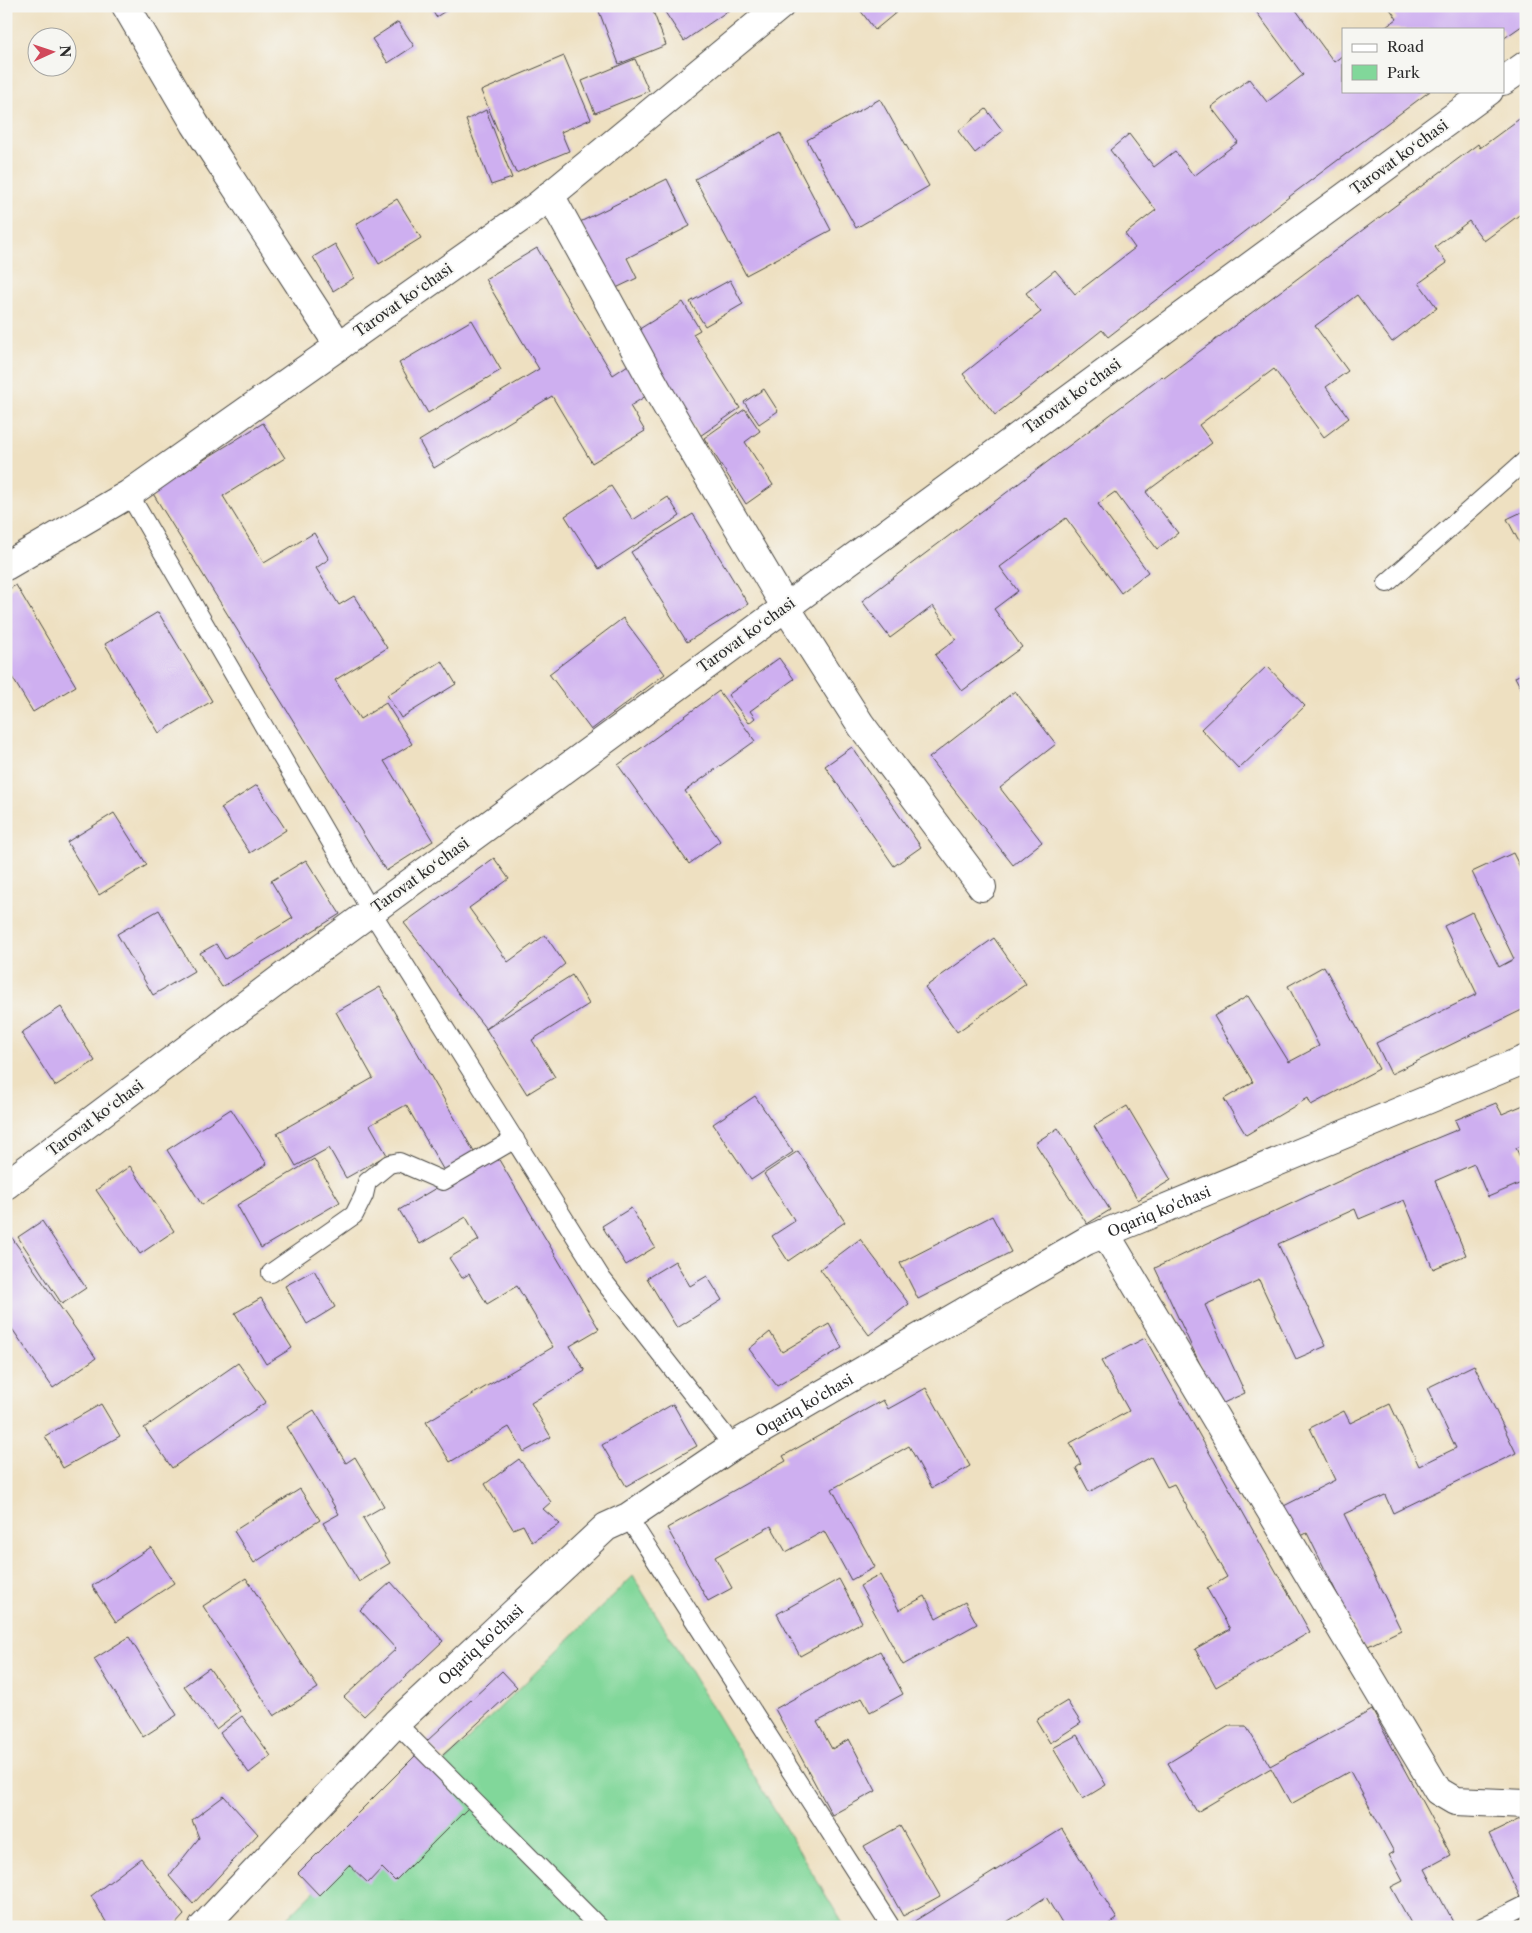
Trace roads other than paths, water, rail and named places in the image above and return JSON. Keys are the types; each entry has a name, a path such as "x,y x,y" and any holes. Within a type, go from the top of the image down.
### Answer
{"street":[{"path":"126,6 195,124 339,346"},
{"name":"Tarovat koʻchasi","path":"6,566 129,494 550,195 780,6"},
{"path":"1504,80 1526,65"},
{"name":"Tarovat koʻchasi","path":"6,1185 371,911 1488,92"},
{"path":"550,195 659,393 785,606 862,725 982,887"},
{"name":"Oqariq ko'chasi","path":"203,1927 396,1722 606,1526 628,1517 733,1446 1086,1241 1526,1059"},
{"path":"1105,1233 1438,1791 1455,1802 1526,1804"}],"lane":[{"path":"1388,583 1526,460"},
{"path":"129,494 371,911 602,1279 733,1446"},
{"path":"271,1273 354,1215 364,1194 367,1182 389,1164 399,1162 443,1181 515,1139"},
{"path":"628,1517 889,1924"},
{"path":"396,1722 598,1927"},
{"path":"1482,1927 1526,1905"}]}
